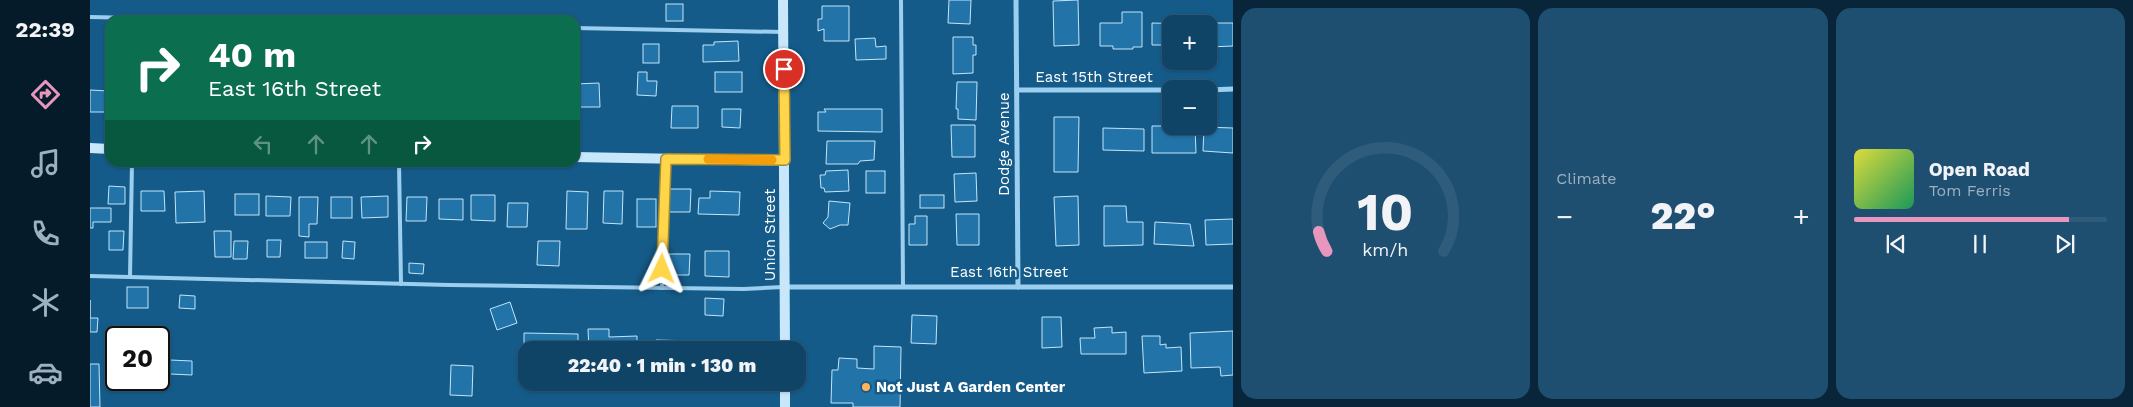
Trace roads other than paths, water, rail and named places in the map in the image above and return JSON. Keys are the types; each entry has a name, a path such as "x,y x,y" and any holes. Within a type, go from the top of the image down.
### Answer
{"main road":[{"name":"Union Street","path":"783,0 785,341"},
{"path":"90,148 105,149"},
{"path":"580,157 785,160"},
{"path":"785,391 785,407"}],"street":[{"name":"Dodge Avenue","path":"1016,0 1018,287"},
{"name":"East 15th Street","path":"1017,90 1162,90"},
{"path":"1217,90 1233,90"},
{"name":"East 16th Street","path":"785,287 1233,287"}],"lane":[{"path":"901,0 903,287"},
{"path":"90,17 105,17"},
{"path":"580,28 784,32"},
{"path":"662,288 666,159"},
{"path":"130,277 132,167"},
{"path":"399,167 400,284"},
{"path":"90,276 400,284 662,288 785,287"}],"place":[{"name":"Not Just A Garden Center","path":"866,387"}]}
